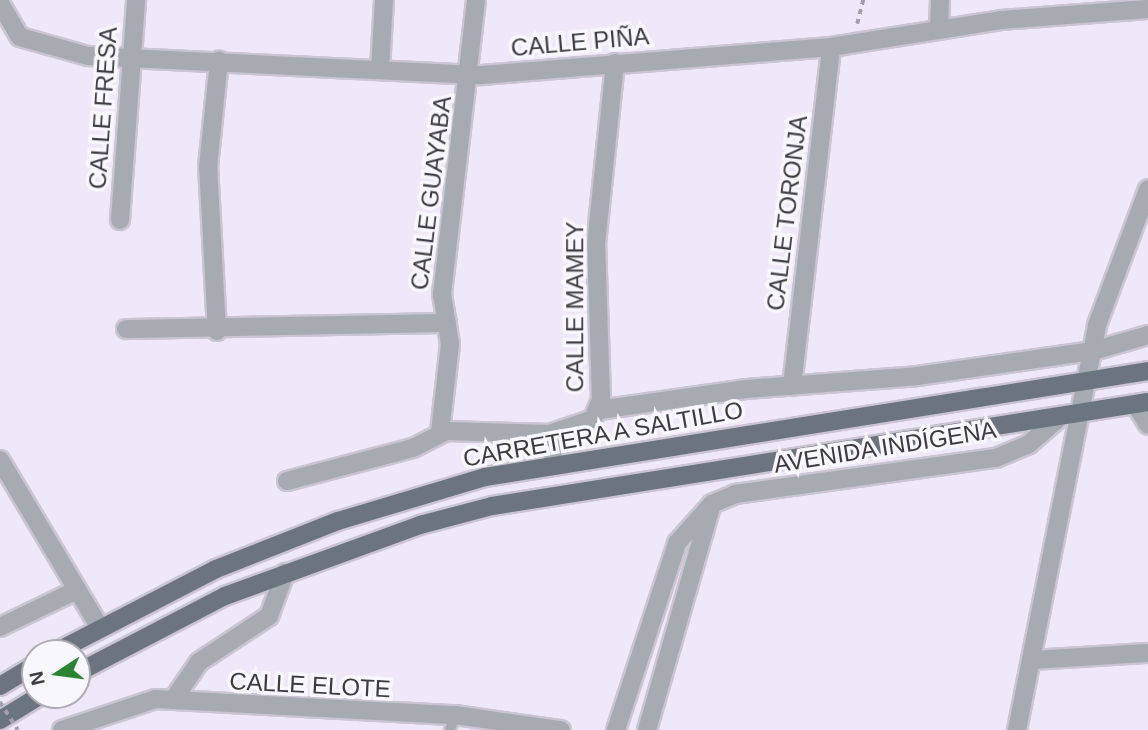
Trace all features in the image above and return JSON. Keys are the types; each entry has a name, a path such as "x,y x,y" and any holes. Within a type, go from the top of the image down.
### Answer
{"main road":[{"name":"CARRETERA A SALTILLO","path":"77,639 216,569 338,521 554,462 1088,383 1148,370"},
{"name":"CARRETERA A SALTILLO","path":"91,665 176,619 285,573 420,525 560,491 1058,420 1142,404"},
{"path":"0,687 21,674"},
{"path":"0,720 21,707"}],"street":[{"name":"CALLE FRESA","path":"120,220 136,0"},
{"path":"380,69 384,0"},
{"name":"CALLE GUAYABA","path":"440,432 447,323 442,294 476,0"},
{"path":"939,29 940,0"},
{"name":"CALLE PIÑA","path":"0,3 20,37 51,50 131,56 167,64 219,61 469,74 831,47 939,29 1148,9"},
{"name":"CALLE TORONJA","path":"792,386 831,47"},
{"path":"217,331 208,166 219,61"},
{"name":"CALLE MAMEY","path":"440,432 549,434 583,426 598,410 596,244 615,63"},
{"path":"1017,730 1105,301 1148,189"},
{"path":"126,329 217,331 447,323"},
{"path":"598,410 792,386 917,376 1093,351 1148,335"},
{"path":"1142,404 1148,425"},
{"name":"AVENIDA INDÍGENA","path":"616,730 677,543 712,504 735,494 996,458 1029,444 1058,420"},
{"path":"287,481 413,448 440,432"},
{"path":"549,434 554,462"},
{"path":"0,460 99,626"},
{"path":"647,730 712,504"},
{"path":"173,700 199,662 269,616 285,573"},
{"path":"0,627 77,590"},
{"path":"1033,660 1148,653"},
{"name":"CALLE ELOTE","path":"72,728 145,699 561,730"}],"path":[{"path":"0,702 18,730"}]}
